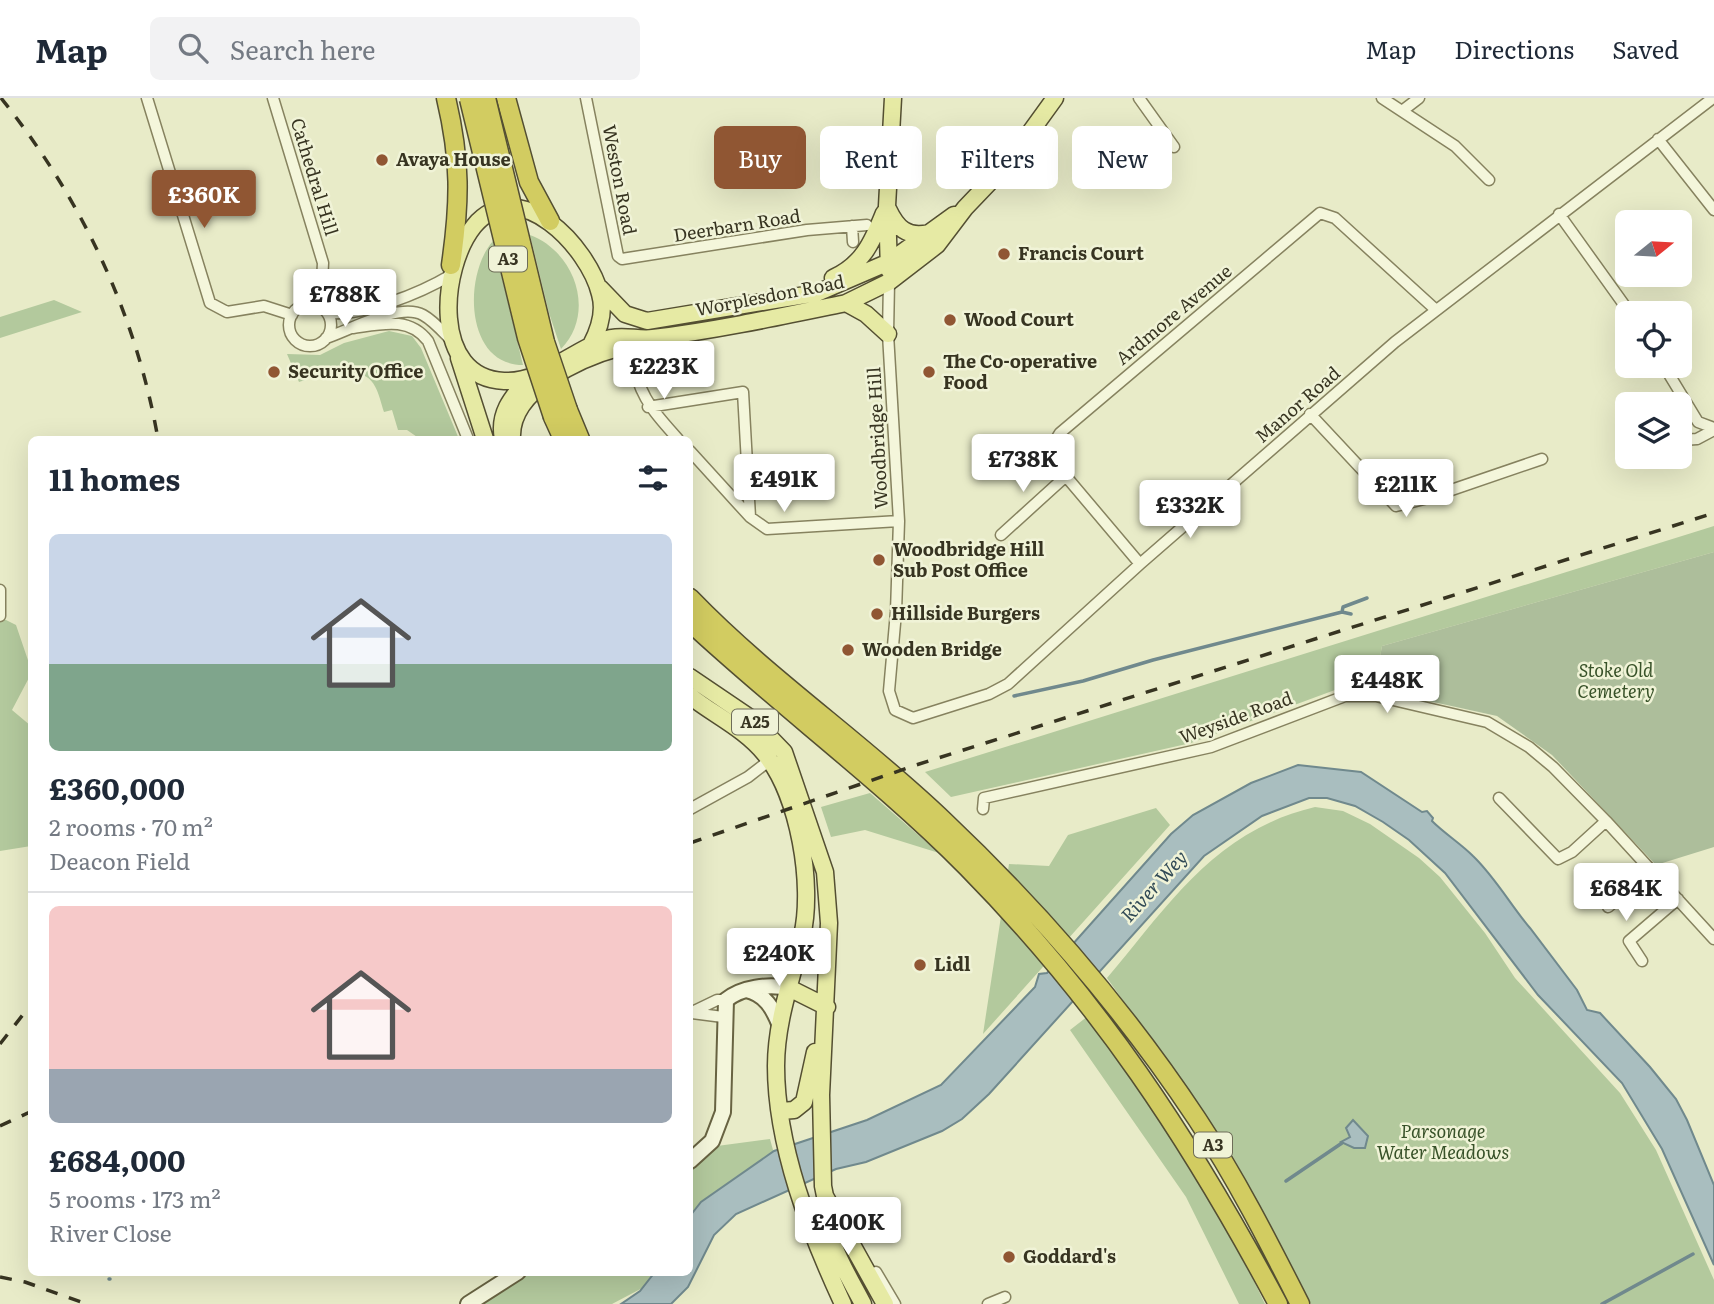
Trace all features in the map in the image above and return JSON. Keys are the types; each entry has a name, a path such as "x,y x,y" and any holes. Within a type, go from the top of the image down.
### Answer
{"highway":[{"path":"446,98 456,150 460,207 451,270"},
{"name":"A3","path":"475,98 545,342 563,436"},
{"path":"506,98 529,182 550,221"},
{"name":"A3","path":"560,413 578,436"},
{"name":"A3","path":"693,601 771,673 963,839 1203,1129 1262,1230 1300,1304"},
{"name":"A3","path":"693,625 924,826 1047,940"},
{"name":"A3","path":"1100,1004 1177,1128 1278,1304"}],"main road":[{"path":"889,282 887,206 893,98"},
{"name":"Worplesdon Road","path":"591,345 621,337 650,338 846,303 889,282 937,245 965,208 1008,163 1055,98"},
{"path":"887,206 895,224 905,232 916,236 932,233"},
{"path":"793,298 838,276 860,261 871,245 887,206"},
{"name":"Worplesdon Road","path":"596,283 619,310 630,317 648,321 793,298 833,287 889,262 965,208"},
{"path":"455,346 484,376 504,381 531,376 591,345 601,311 596,283 561,230 550,221 521,209 494,211 472,229 451,270 449,304 455,346 484,436"},
{"path":"846,303 866,314 888,334"},
{"path":"512,436 516,413 530,393 602,352 650,338"},
{"path":"503,436 501,423 504,411 531,376"},
{"name":"A25","path":"693,679 752,719 773,737 789,760 791,790 825,872 828,895 827,1007 821,1133 825,1212 830,1233 863,1304"},
{"name":"A25","path":"693,698 750,739 770,760 791,790"},
{"name":"A25","path":"799,813 807,898 803,934 780,1026 776,1067 781,1111 807,1224 843,1304"},
{"path":"789,988 827,1007"},
{"name":"A25","path":"781,1111 794,1110 804,1102 816,1043 825,1028"},
{"name":"A25","path":"824,1191 841,1241 874,1304"},
{"name":"A25","path":"824,1191 885,1304"}],"street":[{"path":"148,98 210,303 227,312 264,306 292,315"},
{"name":"Cathedral Hill","path":"273,98 323,263 322,282 313,304"},
{"name":"Weston Road","path":"586,98 618,256 628,260"},
{"path":"1139,98 1174,147"},
{"path":"1382,98 1455,146 1489,180"},
{"path":"1402,111 1419,98"},
{"name":"Manor Road","path":"901,715 913,718 933,713 989,694 1008,684 1310,414 1436,310 1713,98"},
{"path":"1658,139 1714,210"},
{"name":"Ardmore Avenue","path":"1140,564 1054,461 1050,449 1060,433 1313,216 1325,214 1335,218 1436,310"},
{"path":"1559,214 1621,301"},
{"name":"Deerbarn Road","path":"628,260 807,230 867,225"},
{"path":"852,226 853,242"},
{"path":"451,270 414,294 342,314 327,313 313,304 301,307 292,315 290,328 302,344 315,345 326,338 386,315 410,311 427,317 455,346"},
{"name":"Woodbridge Hill","path":"889,282 888,334 898,521 896,612 889,691 892,704 901,715"},
{"path":"326,338 331,329 327,313"},
{"path":"353,328 407,324 421,332 428,341 467,436"},
{"path":"635,370 639,390 649,407 675,436"},
{"path":"649,407 743,392 750,517"},
{"path":"1310,414 1395,506 1428,498 1542,459"},
{"path":"1692,416 1714,429"},
{"path":"1692,439 1698,439 1714,429"},
{"path":"693,454 750,517 767,529 898,521"},
{"path":"1001,534 1066,477"},
{"path":"0,590 0,616"},
{"name":"Weyside Road","path":"983,809 985,798 1211,747 1345,696 1361,694 1469,717 1502,729 1553,767 1714,939"},
{"path":"693,807 748,777 770,760"},
{"path":"1499,798 1558,859 1572,852 1606,821"},
{"path":"1608,907 1652,872"},
{"path":"1642,961 1629,941 1678,899"},
{"path":"693,1012 718,1000 726,1000 744,990 770,986 789,988"},
{"path":"744,990 757,992 764,998 780,1026"},
{"path":"693,1158 712,1141 723,1112 723,1017 726,1000"},
{"path":"693,1013 723,1017"},
{"path":"824,1191 895,1304"},
{"path":"468,1304 512,1276"},
{"path":"988,1304 1005,1297"}],"green space":[{"path":"530,235 558,254 569,268 576,284 578,318 572,334 561,349 549,313"},
{"path":"493,241 523,365 504,361 490,350 480,335 475,316 477,275 483,256"},
{"path":"54,300 82,312 0,338 0,317"},
{"path":"389,331 412,336 421,348 458,436 416,436 407,430 398,430 392,410 384,412 374,385 365,376 350,374 347,366 299,382 287,354 320,355 344,343"},
{"path":"1714,526 1714,552 1382,646 1374,689 1343,687 1191,743 951,797 925,772"},
{"name":"Stoke Old Cemetery","path":"1714,552 1714,847 1656,865 1552,755 1497,716 1374,689 1382,646"},
{"path":"0,617 16,625 28,660 28,680 12,710 28,723 28,846 0,851"},
{"path":"870,793 939,853 865,830 831,837 821,807"},
{"name":"Parsonage Water Meadows","path":"1315,807 1343,811 1370,824 1419,858 1440,877 1485,933 1515,978 1620,1093 1656,1150 1714,1280 1714,1304 1311,1304 1229,1149 1107,978 1173,898 1221,852 1280,818"},
{"path":"1156,808 1170,825 983,1034 1009,864 1049,866 1068,835"},
{"path":"1088,1016 1139,1083 1186,1154 1265,1304 1239,1304 1186,1197 1070,1030"},
{"path":"770,1139 776,1161 693,1220 693,1166 717,1146"},
{"path":"526,1276 655,1276 648,1285 612,1304 481,1304"}],"water":[{"name":"River Wey","path":"1298,765 1361,772 1422,812 1427,811 1433,818 1432,821 1481,864 1577,990 1587,1010 1600,1013 1676,1099 1714,1185 1714,1265 1662,1149 1622,1083 1538,995 1445,873 1409,840 1355,806 1327,798 1309,798 1262,816 1204,856 989,1094 962,1119 942,1131 866,1162 836,1169 736,1214 714,1235 688,1287 671,1304 621,1304 640,1291 652,1276 693,1276 693,1212 701,1202 774,1151 867,1120 941,1085 1035,987 1039,974 1047,973 1171,834 1193,815 1251,783"},
{"path":"1353,1120 1368,1136 1365,1148 1354,1148 1341,1142 1350,1137 1346,1128"}],"waterway":[{"path":"1342,612 1343,607 1367,598"},
{"path":"1014,696 1083,681 1153,660 1342,612 1351,614"},
{"path":"1286,1181 1342,1143"},
{"path":"1602,1304 1693,1254"}],"railway":[{"path":"1,98 56,176 101,259 120,302 135,347 157,436"},
{"path":"693,842 916,765 1714,513"},
{"path":"0,1044 28,1008"},
{"path":"0,1126 28,1113"},
{"path":"0,1277 25,1282 87,1304"}],"place":[{"name":"Avaya House","path":"382,160"},
{"name":"Francis Court","path":"1004,254"},
{"name":"Wood Court","path":"950,320"},
{"name":"Security Office","path":"274,372"},
{"name":"The Co-operative Food","path":"929,372"},
{"name":"Woodbridge Hill Sub Post Office","path":"879,560"},
{"name":"Hillside Burgers","path":"877,614"},
{"name":"Wooden Bridge","path":"848,650"},
{"name":"Lidl","path":"920,965"},
{"name":"Goddard's","path":"1009,1257"}]}
